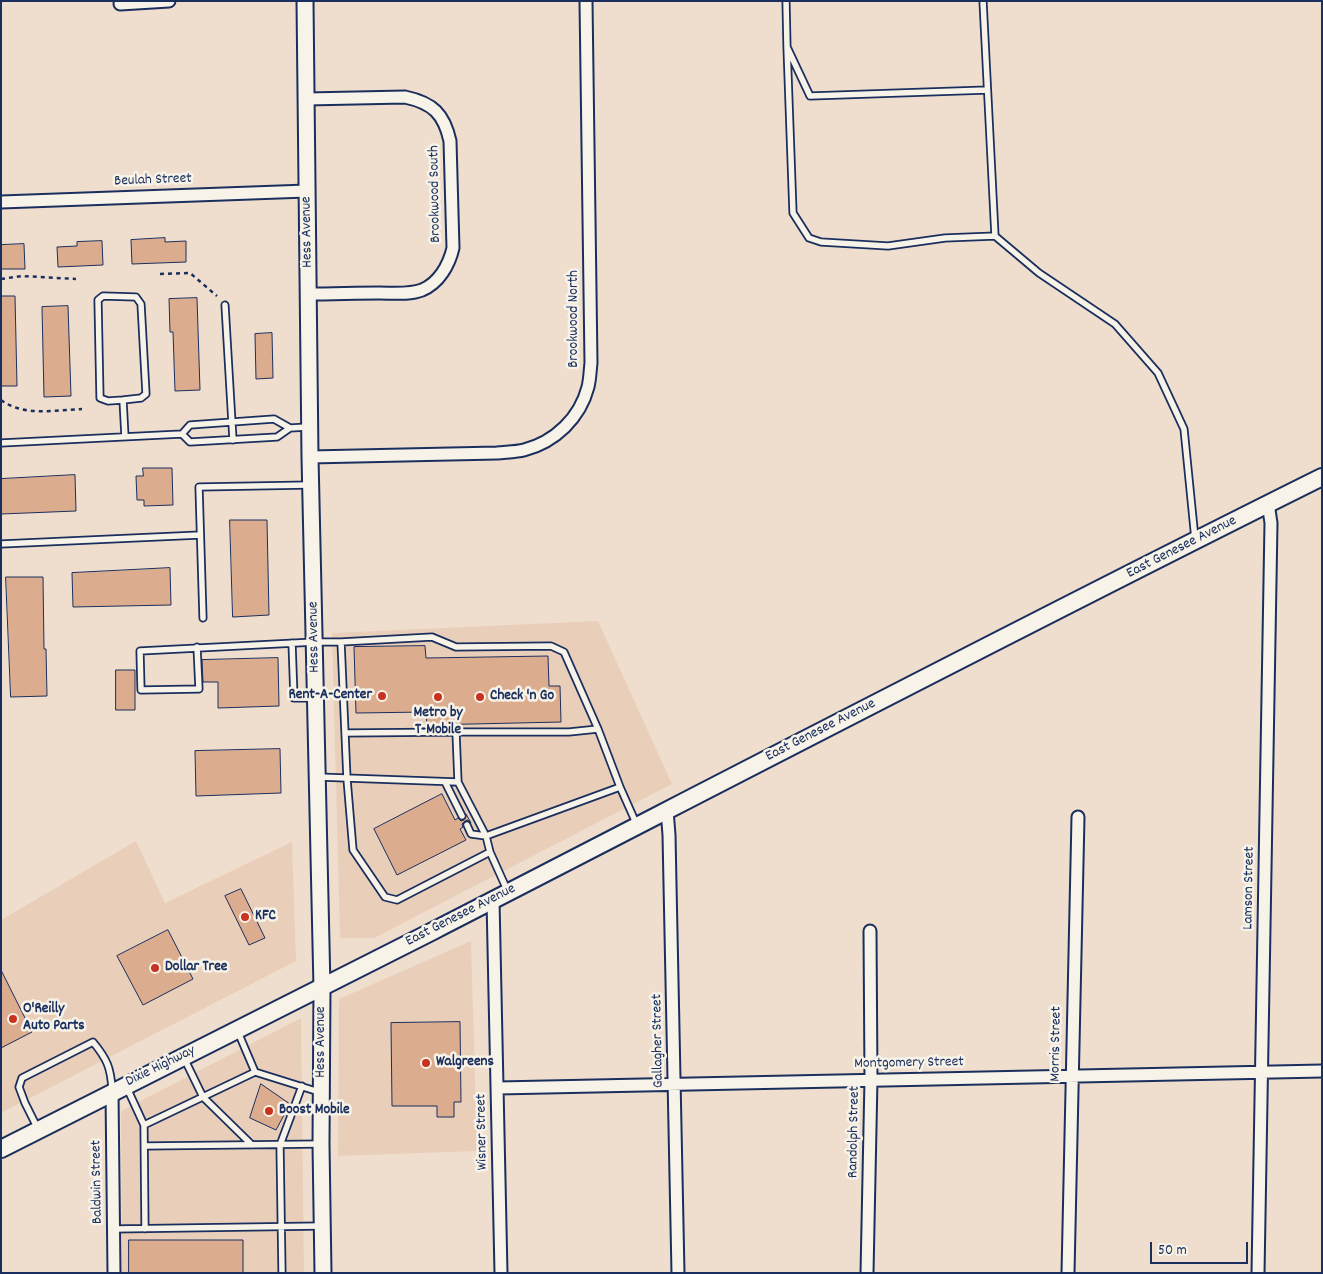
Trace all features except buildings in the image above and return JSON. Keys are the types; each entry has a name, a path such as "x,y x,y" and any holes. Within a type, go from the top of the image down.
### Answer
{"main road":[{"name":"East Genesee Avenue","path":"322,988 637,825 1322,477"},
{"name":"Dixie Highway","path":"3,1145 39,1130 119,1088 322,988"}],"street":[{"path":"120,4 169,1"},
{"name":"Hess Avenue","path":"305,1 310,457 322,988 321,1144 323,1273"},
{"name":"Brookwood North","path":"310,457 497,453 523,450 544,443 564,429 578,411 588,387 592,363 586,1"},
{"name":"Brookwood South","path":"306,99 405,97 420,100 431,106 441,116 448,129 450,141 453,248 445,269 435,281 422,290 406,293 309,294"},
{"name":"Beulah Street","path":"1,202 307,191"},
{"name":"Lamson Street","path":"1258,1273 1271,523 1268,504"},
{"name":"Gallagher Street","path":"667,810 678,1273"},
{"name":"Morris Street","path":"1068,1273 1078,817"},
{"name":"Wisner Street","path":"493,900 501,1273"},
{"name":"Randolph Street","path":"868,1273 871,1079 870,931"},
{"name":"Montgomery Street","path":"498,1088 1322,1071"},
{"name":"Baldwin Street","path":"114,1273 113,1229 119,1088"}],"lane":[{"path":"786,1 786,48 793,213 809,238 821,242 888,246 945,238 995,236 1039,273 1115,324 1158,373 1184,430 1195,541"},
{"path":"982,1 995,236"},
{"path":"786,48 810,96 987,90"},
{"path":"103,296 136,297 141,304 146,394 142,398 123,400 108,401 100,398 98,300 103,296"},
{"path":"225,306 233,440"},
{"path":"123,400 124,437"},
{"path":"1,443 182,434 190,425 274,419 290,428"},
{"path":"182,434 190,442 233,440 277,437 290,428 310,427"},
{"path":"204,618 199,487 311,485"},
{"path":"1,544 200,535"},
{"path":"198,647 199,689 141,690 140,651 198,647 432,637 456,647 551,646 564,652 637,825"},
{"path":"341,642 347,779 353,850 385,897 398,900 490,852"},
{"path":"292,643 294,698 316,698"},
{"path":"346,733 569,732 598,730"},
{"path":"456,732 458,782 486,836 490,852 508,892"},
{"path":"317,777 458,782"},
{"path":"445,782 462,816"},
{"path":"467,825 471,834 486,836 620,787"},
{"path":"237,1030 255,1072"},
{"path":"39,1130 25,1103 19,1086 22,1078 93,1042 104,1055 119,1088 144,1125 145,1229"},
{"path":"184,1056 203,1097 252,1146"},
{"path":"144,1125 255,1072 321,1092"},
{"path":"282,1273 280,1145 302,1086"},
{"path":"145,1146 321,1144"},
{"path":"113,1229 323,1226"}],"path":[{"path":"160,274 190,272 217,296"},
{"path":"1,279 22,276 76,279"},
{"path":"1,400 6,404 25,411 82,409"}],"shaded area":[{"path":"598,621 672,784 374,938 340,938 332,633"},
{"path":"136,841 165,903 292,842 296,961 1,1113 1,920"},
{"path":"471,941 477,1151 338,1156 339,999"},
{"path":"301,1018 304,1273 122,1273 121,1111"}],"place":[{"name":"Rent-A-Center","path":"382,696"},
{"name":"Metro by T-Mobile","path":"438,697"},
{"name":"Check 'n Go","path":"480,697"},
{"name":"KFC","path":"245,917"},
{"name":"Dollar Tree","path":"155,968"},
{"name":"O'Reilly Auto Parts","path":"13,1019"},
{"name":"Walgreens","path":"426,1063"},
{"name":"Boost Mobile","path":"269,1111"}]}
